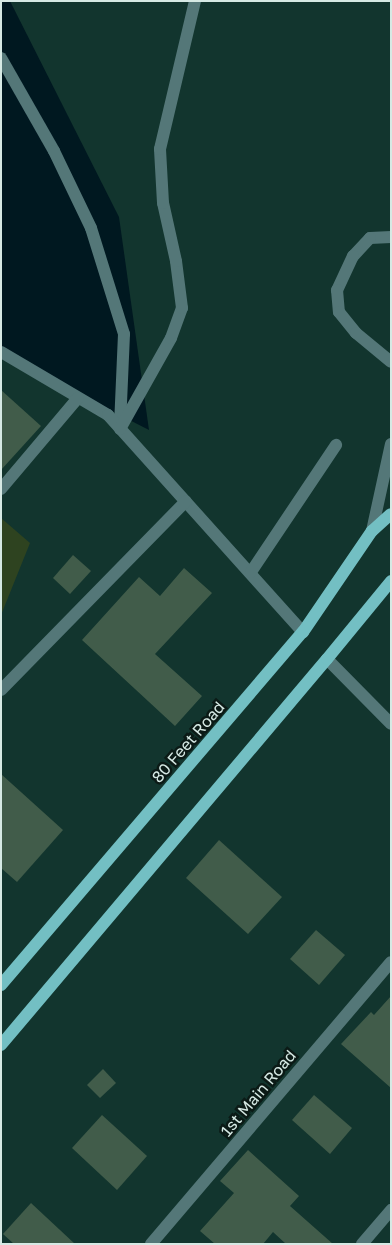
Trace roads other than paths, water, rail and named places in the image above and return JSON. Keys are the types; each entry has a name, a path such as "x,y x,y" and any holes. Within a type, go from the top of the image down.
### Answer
{"main road":[{"name":"80 Feet Road","path":"1,985 303,632 372,531 391,514"},
{"path":"1,1045 327,659 391,580"}],"street":[{"path":"120,429 171,338 182,308 176,261 163,203 160,149 195,1"},
{"path":"1,58 54,151 93,236 124,334 120,429"},
{"path":"391,237 370,238 353,256 338,290 339,312 356,333 391,362"},
{"path":"1,352 108,415 303,632"},
{"path":"1,489 78,398"},
{"path":"372,531 391,444"},
{"path":"251,572 336,445"},
{"path":"1,690 186,500"},
{"path":"327,659 391,724"},
{"name":"1st Main Road","path":"151,1244 391,962"},
{"path":"362,1244 391,1210"}],"water":[{"path":"1,1 10,1 119,217 149,430 22,365 1,350"}]}
